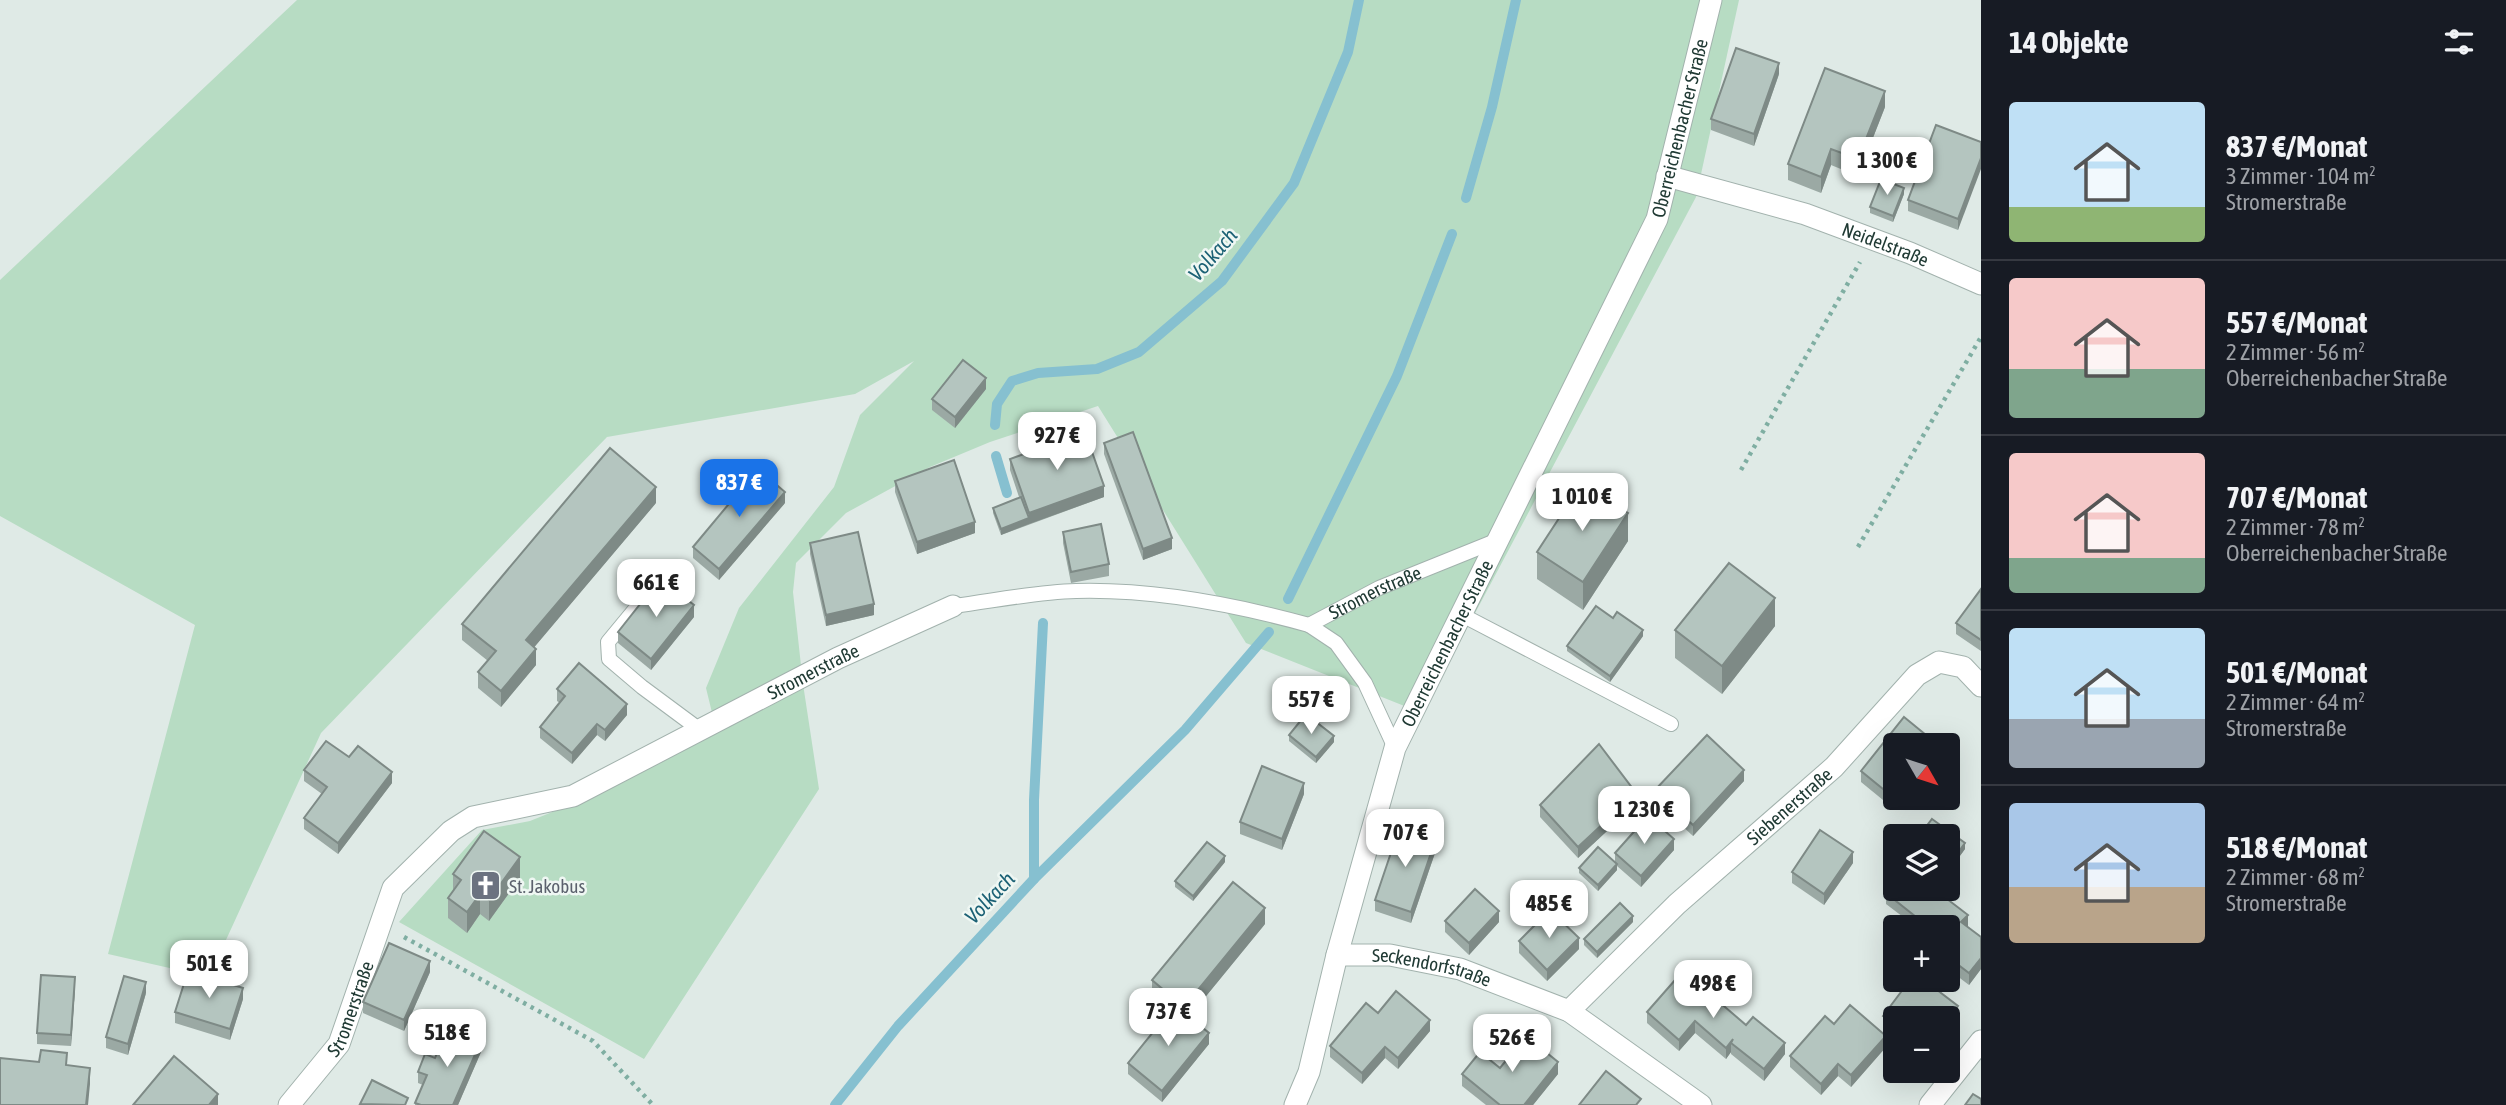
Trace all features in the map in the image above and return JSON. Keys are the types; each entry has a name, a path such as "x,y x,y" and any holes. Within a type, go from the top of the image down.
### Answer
{"street":[{"name":"Oberreichenbacher Straße","path":"1295,1105 1308,1072 1337,955 1395,748 1657,219 1711,0"},
{"name":"Neidelstraße","path":"1667,176 1805,214 1872,238 1981,284"},
{"name":"Stromerstraße","path":"289,1105 339,1044 393,888 451,831 473,817 573,796 838,658 953,606"},
{"name":"Siebenerstraße","path":"1569,1011 1677,904 1835,767 1917,674 1939,662 1963,667 1981,687"},
{"name":"Seckendorfstraße","path":"1337,955 1390,955 1460,969 1569,1011 1700,1105"},
{"path":"1930,1105 1981,1041"}],"lane":[{"name":"Stromerstraße","path":"953,606 1072,591 1132,591 1253,609 1309,625 1380,588 1500,539"},
{"path":"665,573 608,642 609,659 700,730"},
{"path":"1462,615 1671,724"},
{"path":"1309,625 1336,643 1365,683 1395,748"}],"path":[{"path":"1741,470 1849,284 1872,238"},
{"path":"1858,547 1981,337"},
{"path":"381,924 593,1041 653,1105"}],"green space":[{"path":"297,0 1739,0 1696,197 1422,713 1246,643 1098,406 990,442 930,467 846,513 796,563 793,592 803,684 819,789 644,1059 399,922 482,830 530,821 577,802 716,729 706,688 739,608 834,487 860,415 914,361 855,394 607,437 321,733 209,977 108,954 195,625 0,516 0,280"}],"building":[{"path":"1736,48 1779,63 1754,134 1711,119"},
{"path":"1825,68 1885,91 1858,159 1831,149 1821,177 1788,164"},
{"path":"1936,125 1981,142 1981,158 1958,219 1908,200"},
{"path":"1881,179 1904,188 1893,216 1870,207"},
{"path":"963,360 986,378 955,417 932,399"},
{"path":"1085,432 1104,486 1029,513 1010,459"},
{"path":"1133,432 1172,538 1143,549 1104,443"},
{"path":"610,448 656,487 526,640 536,649 501,691 478,672 496,651 462,624"},
{"path":"954,460 975,522 917,542 895,481"},
{"path":"758,469 785,492 719,569 693,547"},
{"path":"1582,483 1628,513 1583,582 1537,552"},
{"path":"1021,497 1029,518 1001,529 993,508"},
{"path":"1101,524 1109,564 1071,572 1063,532"},
{"path":"858,532 874,604 826,615 810,543"},
{"path":"1729,563 1775,598 1722,666 1675,630"},
{"path":"660,579 694,605 651,659 618,632"},
{"path":"1981,589 1981,640 1956,623"},
{"path":"1596,606 1613,618 1617,612 1643,630 1610,676 1567,646"},
{"path":"579,663 627,704 605,730 597,724 572,753 540,727 565,696 557,689"},
{"path":"1306,714 1334,736 1316,757 1289,735"},
{"path":"1904,717 1924,733 1891,733"},
{"path":"1707,735 1744,770 1693,825 1655,790"},
{"path":"326,741 349,757 358,746 392,772 338,843 304,818 327,787 304,770"},
{"path":"1883,743 1883,789 1861,771"},
{"path":"1599,744 1636,793 1578,847 1540,805"},
{"path":"1262,766 1304,783 1282,839 1240,822"},
{"path":"1648,816 1674,839 1641,876 1615,853"},
{"path":"1400,826 1436,838 1411,912 1375,900"},
{"path":"1820,830 1853,852 1824,894 1792,872"},
{"path":"484,831 520,857 489,900 480,894 467,912 448,898 461,880 453,874"},
{"path":"1207,842 1225,856 1193,896 1175,881"},
{"path":"1598,847 1617,864 1598,885 1579,868"},
{"path":"1233,882 1265,908 1184,1007 1152,980"},
{"path":"1475,889 1499,911 1469,943 1445,921"},
{"path":"1896,901 1950,901 1968,915 1961,922 1981,937 1981,958 1969,973 1960,966 1960,915 1914,915"},
{"path":"1620,903 1633,916 1597,952 1584,939"},
{"path":"1550,910 1579,938 1547,970 1519,941"},
{"path":"389,943 430,961 404,1020 363,1002"},
{"path":"188,971 243,988 230,1029 175,1012"},
{"path":"1683,971 1746,1025 1753,1017 1785,1043 1764,1069 1731,1043 1733,1039 1726,1048 1695,1021 1679,1040 1647,1012"},
{"path":"41,975 75,977 71,1035 37,1033"},
{"path":"124,976 146,982 128,1044 106,1037"},
{"path":"1396,991 1430,1020 1398,1058 1385,1047 1362,1073 1330,1046 1366,1003 1378,1013"},
{"path":"1901,992 1940,992 1958,1006 1890,1006"},
{"path":"1175,1005 1209,1033 1162,1091 1128,1063"},
{"path":"1850,1005 1883,1033 1883,1039 1851,1075 1838,1064 1821,1084 1790,1056 1825,1016 1834,1024"},
{"path":"448,1027 481,1041 453,1105 415,1103 427,1075 418,1072 425,1054 435,1058"},
{"path":"1526,1036 1558,1062 1524,1105 1500,1105 1462,1074 1480,1052 1500,1068"},
{"path":"41,1050 67,1053 66,1065 90,1068 86,1105 0,1105 0,1058 39,1062"},
{"path":"174,1056 218,1094 209,1105 133,1105"},
{"path":"1606,1071 1641,1099 1636,1105 1579,1105"},
{"path":"372,1080 408,1098 405,1105 360,1104"},
{"path":"1973,1094 1981,1099 1981,1105 1965,1105"}],"waterway":[{"name":"Volkach","path":"995,425 997,404 1012,381 1038,373 1097,369 1139,352 1222,281 1294,183 1348,52 1359,0"},
{"path":"1466,198 1492,107 1516,0"},
{"path":"1288,599 1397,376 1452,234"},
{"name":"Volkach","path":"996,456 1007,493"},
{"name":"Volkach","path":"835,1105 898,1026 1034,879 1034,800 1043,623"},
{"path":"1034,879 1185,730 1269,632"}],"place":[{"name":"St. Jakobus","path":"486,886"}]}
